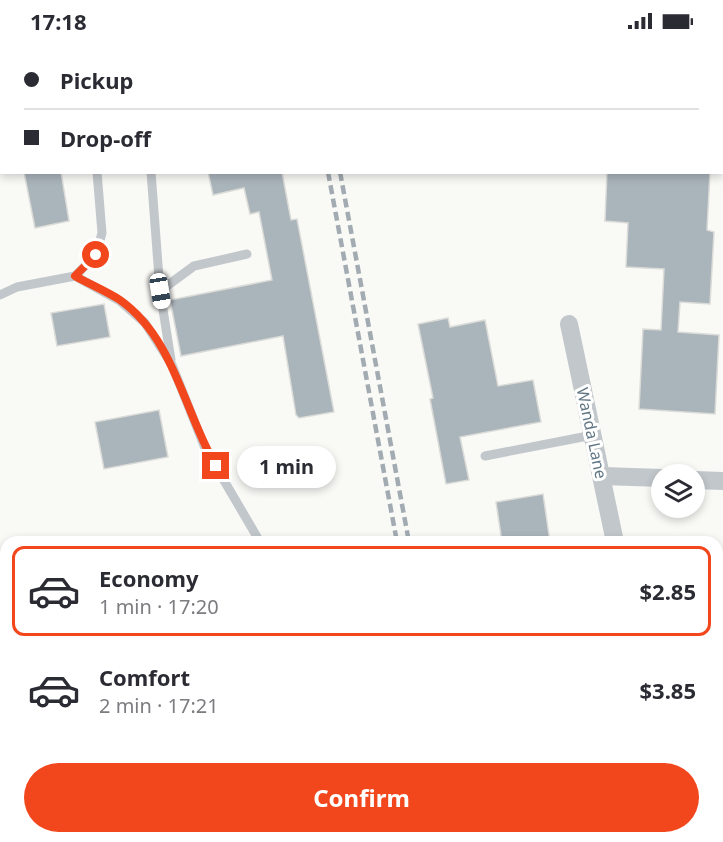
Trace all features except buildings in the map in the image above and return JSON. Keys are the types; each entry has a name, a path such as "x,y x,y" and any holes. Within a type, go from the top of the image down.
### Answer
{"street":[{"name":"Wanda Lane","path":"569,324 614,536"},
{"path":"602,476 651,478"},
{"path":"705,480 723,481"}],"lane":[{"path":"0,295 17,287 75,276 96,255 102,232 97,174"},
{"path":"151,174 160,291 172,365"},
{"path":"160,291 194,266 247,254"},
{"path":"75,276 120,301 145,323 172,365 205,448 256,536"},
{"path":"486,456 593,435"}],"railway":[{"path":"328,174 396,536"},
{"path":"340,174 408,536"}],"route":[{"path":"96,255 75,276 120,301 145,323 172,365 205,448 216,466"}]}
